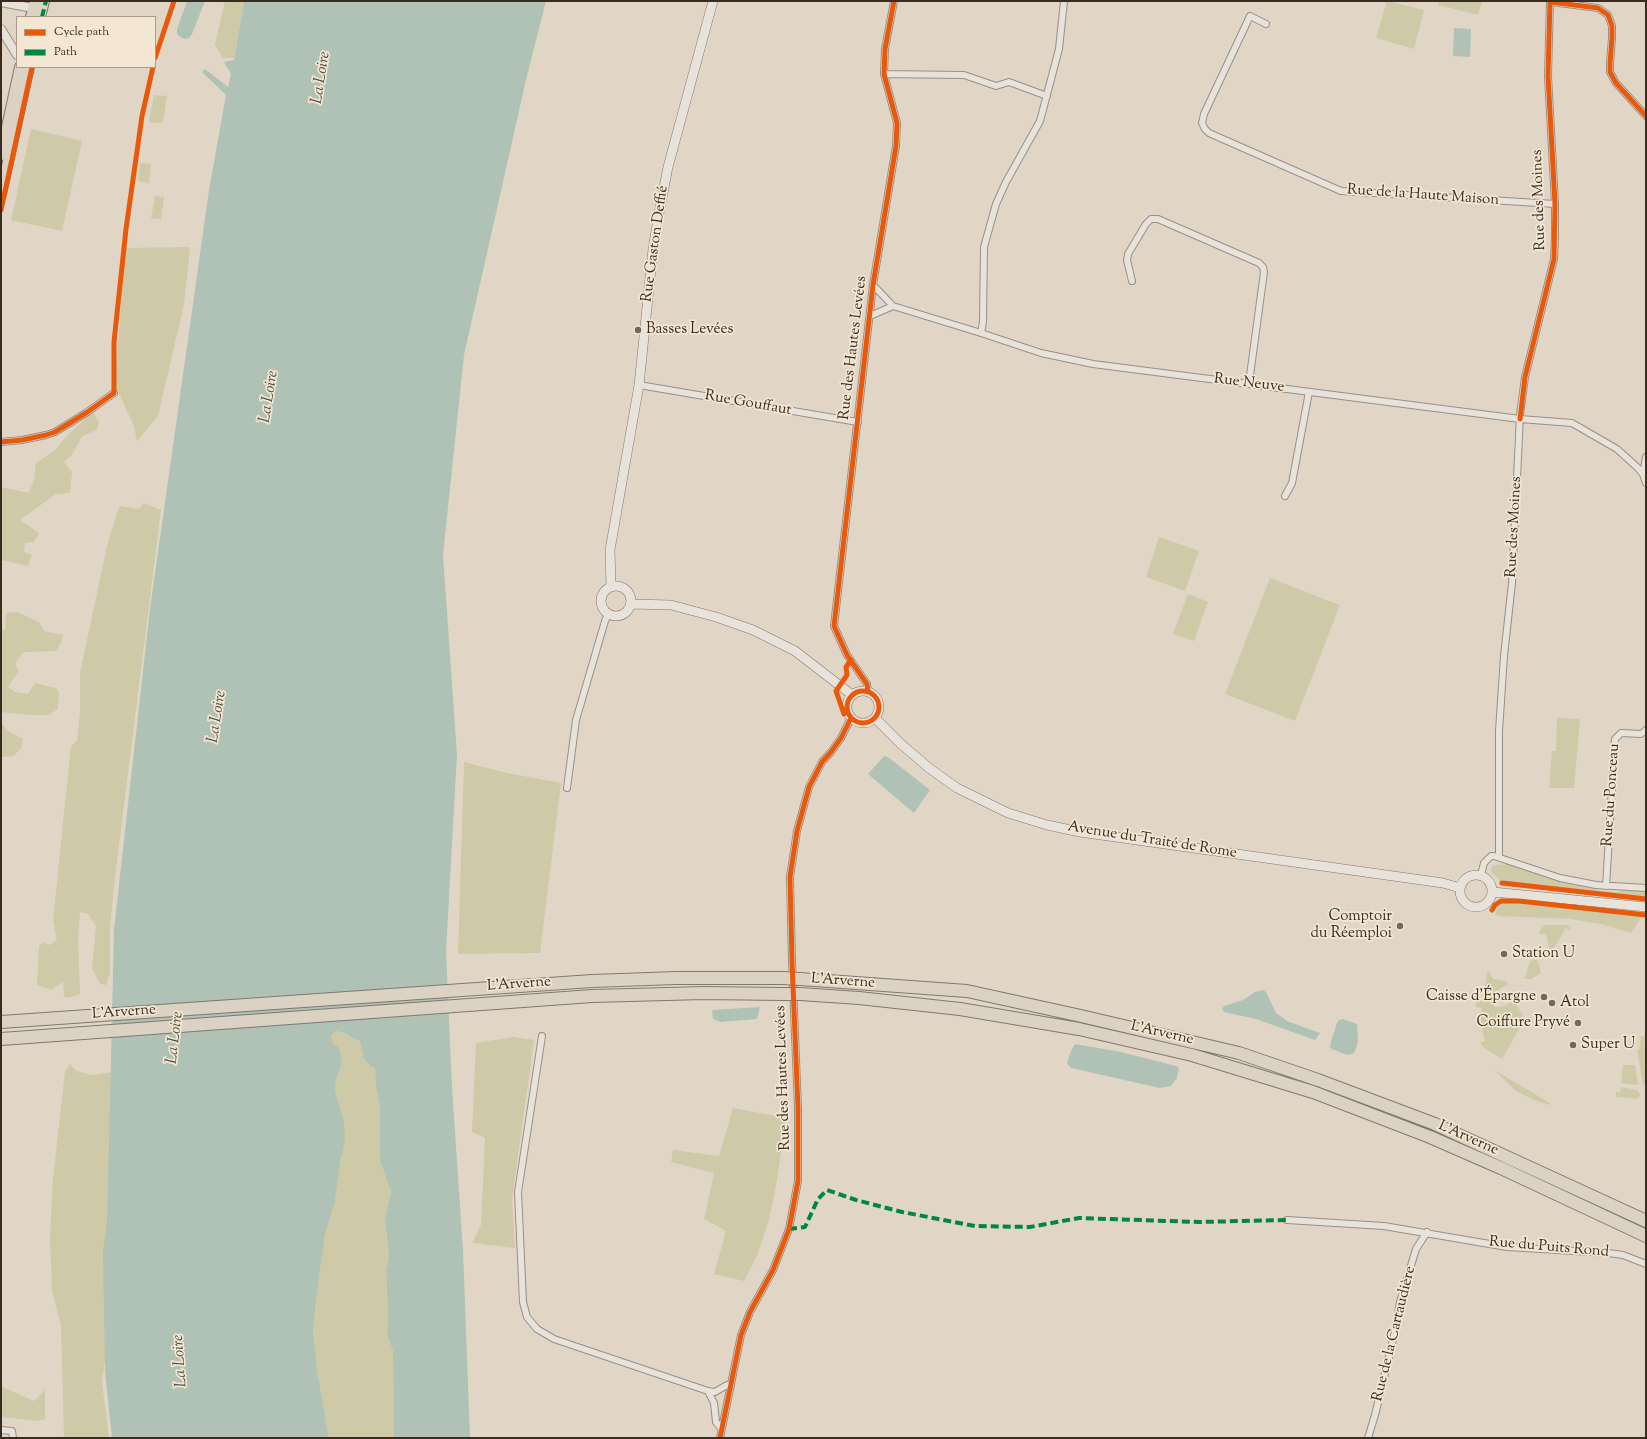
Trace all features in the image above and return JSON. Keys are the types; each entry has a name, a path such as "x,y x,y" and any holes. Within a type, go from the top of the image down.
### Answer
{"highway":[{"name":"L'Arverne","path":"1,1022 484,988 641,979 784,978 967,991 1239,1053 1318,1080 1435,1124 1646,1221"},
{"name":"L'Arverne","path":"1,1039 486,1005 592,996 655,994 800,994 960,1009 1079,1029 1192,1055 1313,1092 1430,1137 1501,1168 1646,1236"}],"main road":[{"path":"40,16 44,1"},
{"name":"Rue Gaston Deffié","path":"611,587 610,550 639,385 653,249 659,213 668,167 713,1"},
{"path":"1,155 20,68"},
{"path":"1,194 29,68"},
{"path":"619,586 625,589 630,595 631,604 628,610 622,615 615,616 608,614 603,609 601,601 604,592 611,587 619,586"},
{"path":"631,604 671,605 716,617 753,630 795,651 852,695"},
{"path":"859,692 868,692 872,694 878,703 878,713 875,718 867,723 858,723 850,718 847,704 852,695 859,692"},
{"name":"Avenue du Traité de Rome","path":"875,718 929,768 958,788 1008,813 1027,819 1080,832 1443,883 1460,888"},
{"path":"1481,875 1491,883 1493,892 1487,903 1483,906 1476,907 1465,903 1460,888 1464,880 1468,877 1481,875"},
{"path":"1493,892 1646,907"}],"street":[{"name":"Rue des Hautes Levées","path":"868,692 867,684 847,655 834,626 873,285 896,146 897,123 884,74 885,49 894,1"},
{"path":"981,333 984,322 984,247 996,204 1006,182 1040,122 1059,49 1064,1"},
{"path":"1,2 34,11"},
{"path":"1550,2 1598,8 1608,15 1612,26 1610,72 1616,83 1646,116"},
{"name":"Rue des Moines","path":"1500,858 1499,731 1504,656 1513,567 1520,418 1525,377 1554,259 1556,204 1551,149 1548,76 1550,2"},
{"name":"Rue de la Haute Maison","path":"1266,24 1250,16 1204,114 1202,124 1205,130 1209,133 1341,191 1556,204"},
{"path":"1,29 16,53"},
{"path":"884,74 964,75 996,86 1009,82 1047,96"},
{"path":"1132,281 1128,254 1151,218 1158,219 1263,266 1264,272 1249,383"},
{"path":"870,316 893,306 873,285"},
{"name":"Rue Neuve","path":"893,306 1041,353 1093,364 1520,418 1572,423 1617,449 1643,474"},
{"name":"Rue Gouffaut","path":"639,385 858,422"},
{"path":"1285,496 1292,483 1309,392"},
{"path":"1,442 22,440 55,432 86,413 114,393"},
{"path":"1646,457 1643,474 1646,483"},
{"path":"567,788 576,720 608,614"},
{"name":"Rue des Hautes Levées","path":"720,1438 741,1335 745,1324 773,1270 789,1229 798,1181 798,1108 790,877 797,831 809,787 822,762 841,738 850,718"},
{"name":"Rue du Ponceau","path":"1606,886 1615,739 1621,733 1641,734 1646,730"},
{"path":"1481,875 1483,866 1487,859 1491,856 1560,878 1596,885 1646,888"},
{"path":"542,1036 518,1192 523,1302 527,1317 537,1329 554,1339 708,1391 715,1392 727,1385 731,1386"},
{"name":"Rue du Puits Rond","path":"1287,1220 1384,1226 1427,1232 1507,1247 1623,1255 1646,1264"},
{"name":"Rue de la Cartaudière","path":"1368,1438 1375,1416 1396,1328 1400,1302 1416,1249 1427,1232"},
{"path":"708,1391 714,1404 716,1422 721,1428"},
{"path":"1,1430 12,1431 12,1438"}],"shaded area":[{"path":"225,1 244,1 234,58 223,58 215,45"},
{"path":"1387,1 1424,10 1414,49 1376,38"},
{"path":"1439,1 1482,1 1478,15 1438,5"},
{"path":"154,95 167,96 163,123 149,122"},
{"path":"31,129 82,141 62,231 11,220"},
{"path":"140,163 151,164 149,183 138,181"},
{"path":"155,196 164,197 161,219 151,218"},
{"path":"190,247 184,305 158,416 137,441 134,426 115,385 124,248"},
{"path":"93,412 99,422 97,430 82,436 72,455 64,462 72,472 70,493 56,494 20,520 39,533 34,542 25,543 24,552 32,555 28,566 1,560 1,487 29,493 34,479 36,463 55,450 69,434"},
{"path":"143,503 161,510 115,877 110,929 110,973 106,985 100,984 92,968 96,926 88,914 80,912 78,939 80,994 68,998 64,996 63,982 51,990 37,985 39,946 43,942 49,945 57,940 53,920 71,746 77,740 80,711 80,673 107,546 116,516 120,506 139,509"},
{"path":"1159,537 1199,551 1185,591 1146,577"},
{"path":"1270,578 1340,605 1295,721 1225,694"},
{"path":"1188,594 1208,602 1194,641 1173,634"},
{"path":"17,612 39,622 44,631 63,635 61,643 56,651 24,652 15,663 19,671 8,687 15,692 28,694 35,683 56,688 59,693 58,709 49,715 28,715 1,712 1,628 5,630 6,613"},
{"path":"1557,718 1580,719 1574,788 1549,788 1552,751 1556,751"},
{"path":"1,722 8,731 23,739 21,748 14,756 1,757"},
{"path":"464,762 507,773 561,783 540,953 458,954"},
{"path":"1507,863 1595,887 1599,891 1619,892 1625,889 1646,890 1646,897 1500,881 1491,871 1492,866 1501,864 1505,865"},
{"path":"1502,902 1642,916 1631,933 1601,924 1571,919 1498,916 1495,914"},
{"path":"1545,925 1567,925 1570,928 1570,930 1566,928 1552,951 1554,953 1551,956 1546,934 1539,934 1540,930"},
{"path":"1533,959 1538,961 1541,973 1531,979 1524,979 1530,962"},
{"path":"1488,970 1493,979 1507,981 1508,984 1492,994 1484,994"},
{"path":"1514,1001 1525,1019 1502,1059 1484,1048 1480,1043 1485,1041 1481,1025 1481,1008 1475,1007 1476,1002 1494,1002 1494,1007 1501,1007"},
{"path":"335,1031 345,1033 360,1041 364,1055 375,1068 376,1088 380,1109 380,1160 391,1192 385,1218 389,1256 386,1272 388,1311 387,1335 393,1351 394,1438 329,1438 318,1375 313,1332 316,1300 325,1235 335,1201 340,1161 343,1151 344,1122 335,1091 336,1079 342,1064 331,1036"},
{"path":"1639,1036 1646,1036 1646,1085 1643,1085 1637,1050 1639,1050 1641,1038"},
{"path":"513,1037 534,1040 512,1199 515,1248 472,1243 481,1225 485,1138 472,1132 476,1043"},
{"path":"70,1064 77,1071 92,1075 114,1072 108,1339 102,1382 109,1438 64,1438 61,1325 52,1291 50,1237 53,1178 65,1072"},
{"path":"1623,1065 1635,1065 1638,1085 1621,1083"},
{"path":"1494,1070 1550,1103 1550,1105 1536,1101 1516,1091"},
{"path":"1621,1087 1637,1090 1640,1096 1636,1099 1616,1097 1616,1092 1620,1093"},
{"path":"733,1108 786,1118 777,1180 769,1220 758,1253 744,1281 714,1274 726,1231 704,1219 714,1173 671,1162 673,1150 719,1156"},
{"path":"1,1386 34,1401 45,1390 45,1419 38,1421 1,1417"}],"water":[{"path":"187,1 205,1 192,34 189,38 185,39 177,34 177,29"},
{"name":"La Loire","path":"244,1 546,1 526,80 464,355 443,555 457,755 446,951 452,1088 463,1250 470,1438 394,1438 393,1351 387,1335 388,1311 386,1272 389,1256 385,1218 391,1192 380,1160 380,1109 376,1088 375,1068 364,1059 360,1041 345,1033 335,1031 331,1036 333,1044 339,1048 342,1064 336,1079 335,1091 344,1122 345,1138 340,1161 335,1201 325,1235 313,1332 318,1375 329,1438 112,1438 105,1371 103,1250 107,1223 114,929 150,609 209,190 226,95 202,72 205,69 228,87 231,74 224,62 234,60"},
{"path":"1454,28 1471,29 1470,57 1453,56"},
{"path":"884,756 888,757 930,790 914,813 868,774"},
{"path":"1263,990 1266,992 1276,1013 1287,1021 1320,1033 1315,1040 1256,1019 1224,1012 1222,1009 1224,1006 1243,1000 1255,992"},
{"path":"760,1007 757,1019 720,1022 713,1019 712,1010"},
{"path":"1343,1019 1357,1024 1358,1042 1354,1053 1348,1055 1330,1048 1337,1023 1339,1020"},
{"path":"1075,1044 1121,1052 1176,1066 1179,1068 1177,1078 1171,1086 1160,1088 1071,1068 1067,1063"}],"marked path":[{"path":"42,16 46,1"},
{"path":"789,1229 805,1227 818,1199 827,1190 856,1200 902,1212 975,1226 1030,1227 1079,1218 1199,1222 1287,1220"}],"cycle path":[{"path":"156,55 174,1"},
{"path":"868,692 867,684 847,655 834,626 873,285 896,146 897,123 884,74 885,49 894,1"},
{"path":"1520,419 1525,377 1554,259 1555,204 1548,76 1550,1"},
{"path":"1551,2 1598,8 1608,15 1612,26 1610,72 1616,83 1646,116"},
{"path":"1,210 32,68"},
{"path":"1,442 22,440 55,432 86,413 114,393 114,342 126,229 142,116 153,68"},
{"path":"844,714 836,691 847,675 846,667 851,660"},
{"path":"860,691 866,691 876,698 879,707 878,713 872,720 866,723 860,723 850,716 847,710 847,704 854,694 860,691"},
{"path":"720,1438 741,1335 750,1312 773,1270 789,1229 798,1181 798,1108 790,877 797,831 809,787 822,762 841,738 851,718"},
{"path":"1502,883 1646,899"},
{"path":"1492,910 1495,905 1501,901 1519,901 1646,915"}],"place":[{"name":"Basses Levées","path":"638,330"},
{"name":"Comptoir du Réemploi","path":"1400,926"},
{"name":"Station U","path":"1504,954"},
{"name":"Caisse d'Épargne","path":"1544,997"},
{"name":"Atol","path":"1552,1003"},
{"name":"Coiffure Pryvé","path":"1578,1023"},
{"name":"Super U","path":"1573,1045"}]}
